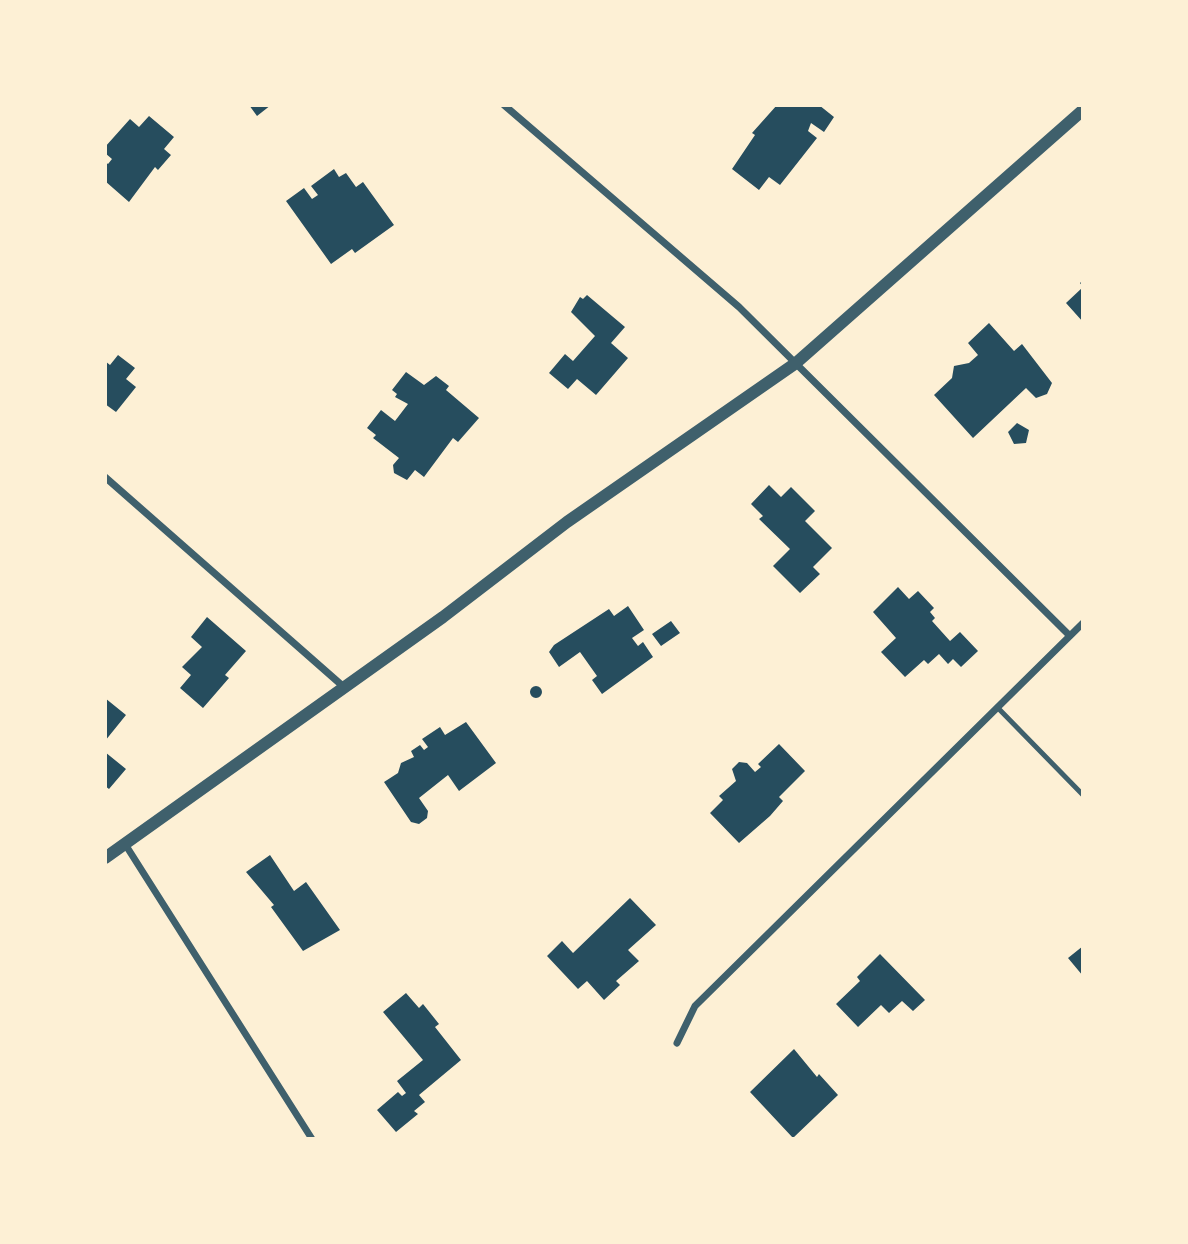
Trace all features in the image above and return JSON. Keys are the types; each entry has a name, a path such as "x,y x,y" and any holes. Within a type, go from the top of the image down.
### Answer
{"street":[{"path":"504,105 738,307 1069,635"},
{"path":"105,858 345,688 567,522 796,363 1083,110"},
{"path":"105,477 345,688"},
{"path":"677,1043 695,1006 1083,623"},
{"path":"125,844 312,1139"}],"lane":[{"path":"997,707 1083,795"}],"building":[{"path":"249,105 271,105 257,116"},
{"path":"777,105 819,105 834,117 824,132 811,123 808,131 817,138 780,185 769,177 759,190 732,169 755,135 752,133"},
{"path":"149,116 174,137 164,149 171,155 158,170 155,167 129,202 105,181 105,162 108,164 112,159 105,153 105,147 130,119 139,127"},
{"path":"334,169 339,177 346,173 356,187 363,182 394,225 355,253 352,249 331,264 286,201 304,188 312,199 318,195 311,186"},
{"path":"1083,287 1083,322 1066,303"},
{"path":"587,295 625,327 611,343 628,358 596,395 577,379 568,389 549,373 565,354 573,361 595,336 571,312 580,297 583,299"},
{"path":"989,323 1014,351 1022,344 1052,383 1047,394 1036,398 1026,388 973,438 934,395 952,378 954,366 969,363 978,355 968,343"},
{"path":"118,355 135,368 126,379 136,387 116,412 105,404 105,361 110,365"},
{"path":"406,372 424,385 436,376 449,386 446,390 479,418 458,442 453,438 424,477 415,470 407,480 394,473 393,465 399,458 373,438 376,435 367,428 381,410 395,421 408,404 395,397 397,394 392,390"},
{"path":"1017,423 1029,430 1026,443 1014,444 1008,432"},
{"path":"769,485 781,497 791,487 815,511 805,521 832,548 813,567 820,574 800,593 773,566 790,549 759,519 763,516 751,504"},
{"path":"898,587 909,599 918,591 934,608 930,612 935,618 932,621 950,641 960,632 978,651 961,667 953,659 948,664 939,654 928,664 924,660 905,677 881,652 896,638 873,612"},
{"path":"628,606 644,630 632,638 638,646 643,642 653,657 602,694 592,680 597,676 580,652 559,667 549,652 554,645 609,609 614,616"},
{"path":"207,617 246,651 225,675 229,678 203,708 180,688 191,675 182,667 202,647 191,637"},
{"path":"671,621 680,633 661,646 652,634"},
{"path":"536,686 542,692 536,698 530,692"},
{"path":"105,698 126,715 105,741"},
{"path":"466,722 496,763 459,791 448,775 419,798 428,811 427,818 419,824 411,822 384,782 398,773 401,763 414,757 411,751 420,745 424,750 428,747 422,739 440,727 445,735"},
{"path":"779,744 805,771 779,797 783,801 770,816 739,843 710,813 723,800 719,796 736,781 732,769 739,762 747,763 755,772 761,767 758,764"},
{"path":"105,752 126,769 109,789 105,786"},
{"path":"270,855 294,891 306,882 340,930 303,951 271,907 274,905 246,872"},
{"path":"630,898 656,925 628,950 639,961 616,981 620,985 604,1000 587,981 578,989 547,956 562,941 573,953"},
{"path":"1083,946 1083,976 1068,958"},
{"path":"880,954 925,1000 913,1011 902,1001 889,1013 881,1005 858,1027 836,1004 860,981 857,977"},
{"path":"406,993 419,1008 423,1004 439,1024 435,1027 461,1060 419,1095 425,1102 414,1111 418,1114 396,1132 377,1110 398,1092 402,1096 406,1093 397,1081 423,1060 383,1012"},
{"path":"794,1049 817,1077 819,1074 838,1095 793,1138 750,1092"}]}
